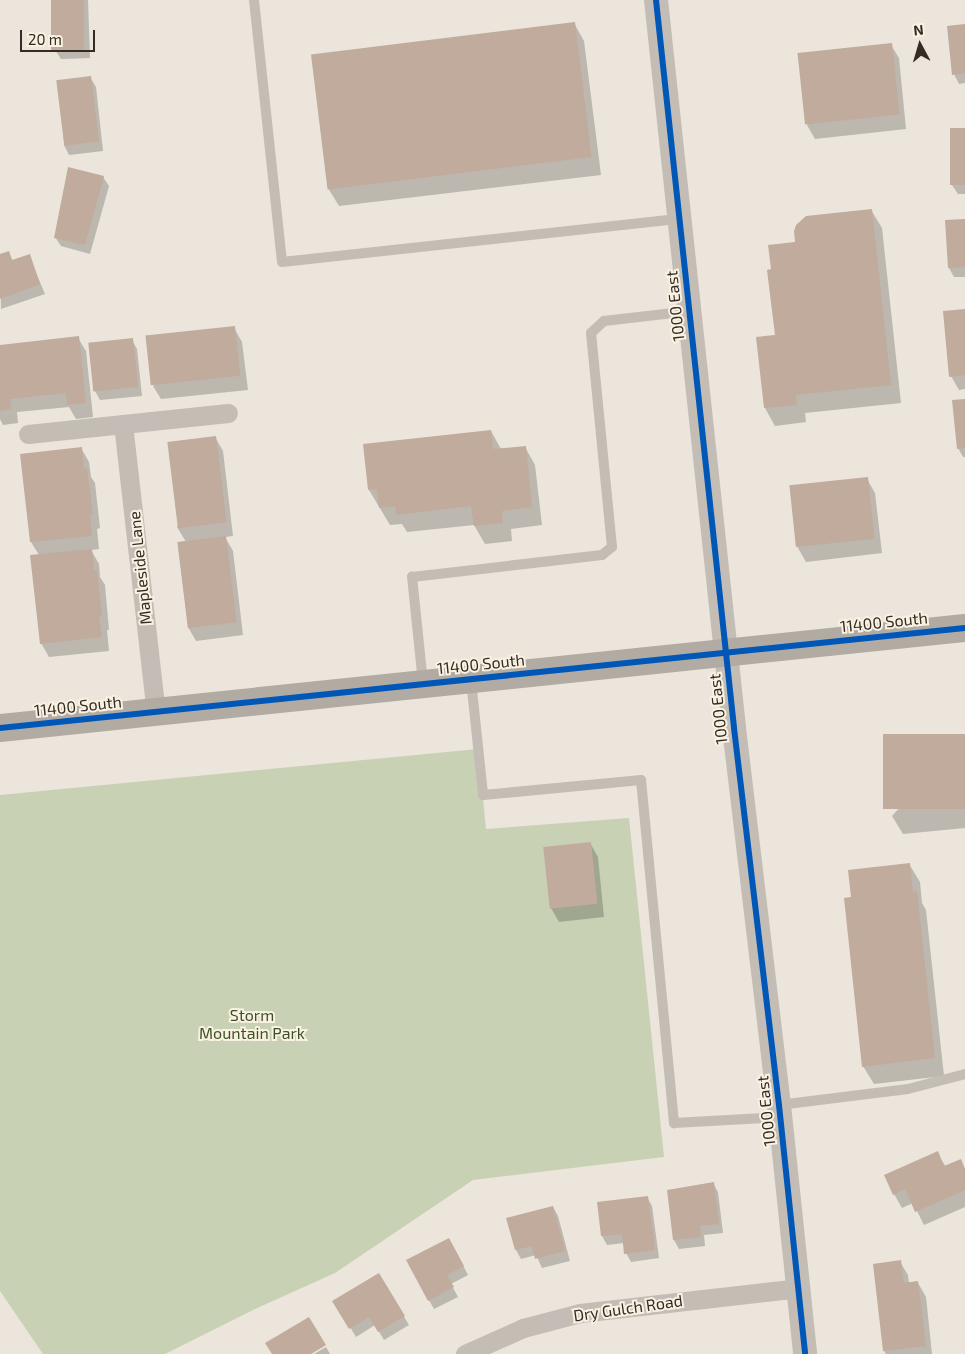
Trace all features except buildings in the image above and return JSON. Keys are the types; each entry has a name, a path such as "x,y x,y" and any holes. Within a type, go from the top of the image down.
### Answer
{"main road":[{"name":"11400 South","path":"0,728 965,628"}],"street":[{"name":"1000 East","path":"656,0 726,653 780,1111 805,1354"},
{"path":"28,434 228,413"},
{"name":"Mapleside Lane","path":"123,424 156,712"},
{"name":"Dry Gulch Road","path":"465,1354 523,1328 580,1313 798,1288"}],"lane":[{"path":"254,0 282,262 680,219"},
{"path":"423,684 412,577 602,555 612,547 591,333 604,322 690,311"},
{"path":"471,679 484,795 641,780 674,1122 780,1111 908,1089 965,1074"}],"green space":[{"name":"Storm Mountain Park","path":"478,749 486,829 629,818 664,1157 473,1180 335,1273 255,1309 165,1354 43,1354 0,1291 0,795"}],"cycle path":[{"path":"656,0 734,728 779,1105 805,1354"},
{"path":"0,728 965,628"}]}
